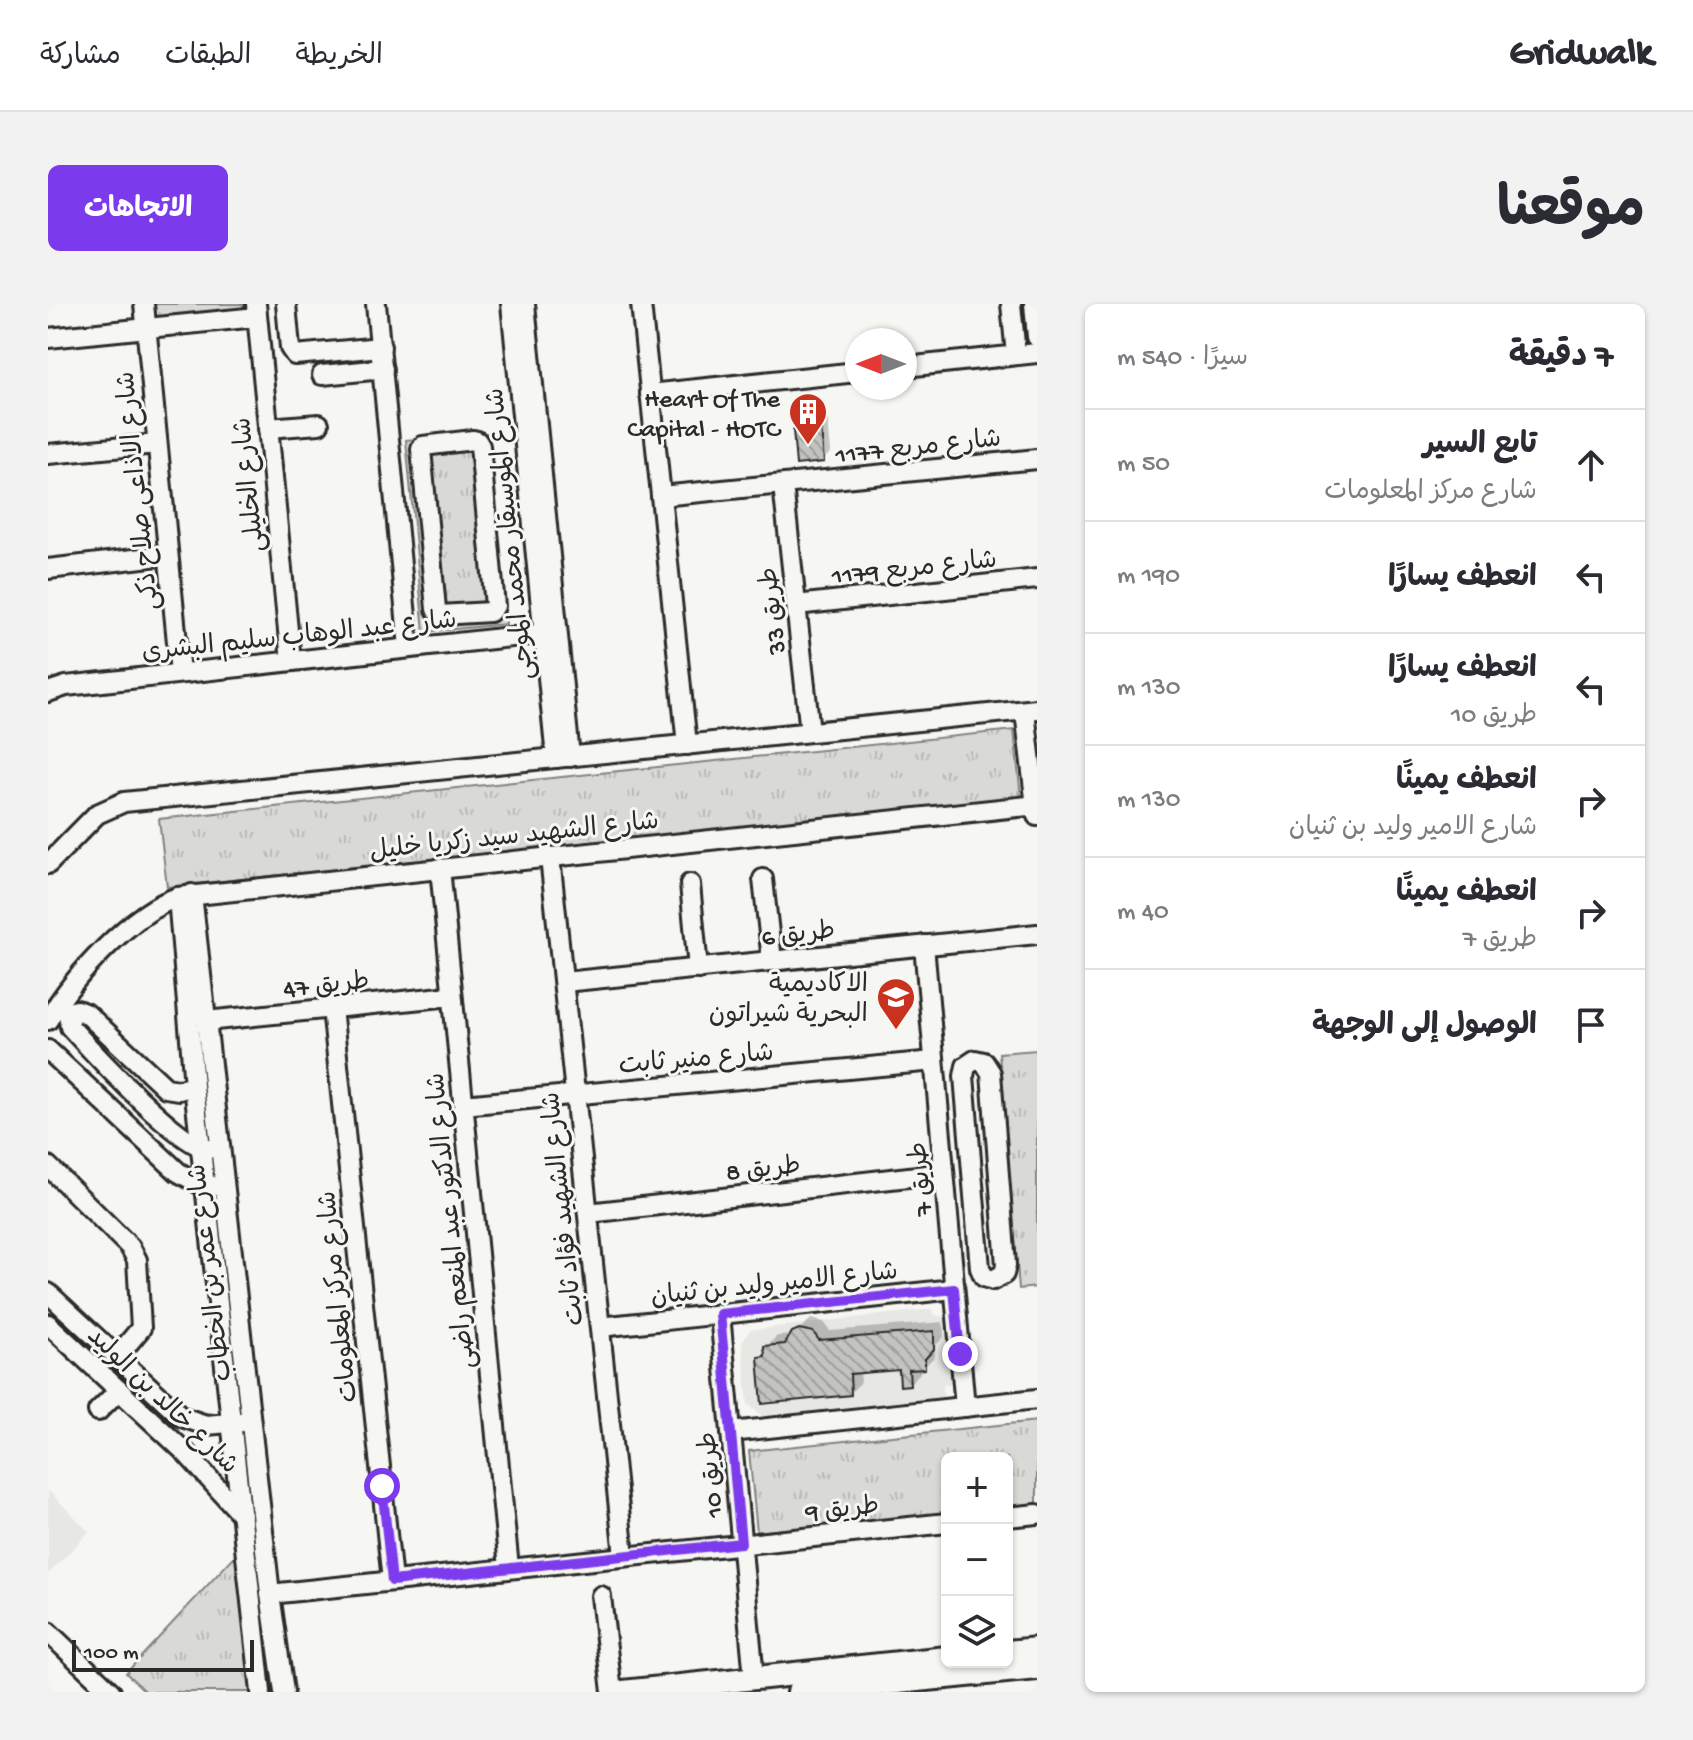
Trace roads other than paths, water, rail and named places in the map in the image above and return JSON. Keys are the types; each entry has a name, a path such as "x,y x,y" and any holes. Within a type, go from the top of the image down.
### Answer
{"main road":[{"path":"1013,1651 1037,1649"},
{"path":"623,1692 941,1659"},
{"path":"799,1692 927,1686 1037,1668"}],"street":[{"name":"شارع الاذاعى صلاح ذكى","path":"144,304 180,673"},
{"path":"286,304 290,348 295,355 381,347"},
{"path":"376,304 409,648"},
{"name":"شارع الموسيقار محمد الموجى","path":"511,304 551,633"},
{"name":"شارع الموسيقار محمد الموجى","path":"525,304 563,757"},
{"path":"641,304 687,745"},
{"path":"1011,304 1016,355"},
{"path":"1034,304 1037,337"},
{"path":"48,338 146,329 256,311"},
{"name":"شارع الخليلى","path":"256,311 291,661"},
{"path":"917,366 1037,353"},
{"path":"322,375 383,369"},
{"path":"650,394 845,373"},
{"path":"268,428 319,424"},
{"path":"477,441 480,446 494,603 492,611 442,615 437,612 429,531 421,447 477,441"},
{"path":"48,454 157,444"},
{"name":"شارع مربع 1177","path":"661,496 1037,459"},
{"name":"طريق 33","path":"783,485 810,732"},
{"path":"398,534 429,531"},
{"path":"48,569 168,555"},
{"name":"شارع مربع 1179","path":"796,605 1037,579"},
{"name":"شارع عبد الوهاب سليم البشرى","path":"48,692 66,686 551,633"},
{"path":"48,864 97,814 124,802 1031,710 1036,809"},
{"name":"شارع الشهيد سيد زكريا خليل","path":"55,1008 130,923 156,906 185,895 1036,809"},
{"name":"شارع الشهيد فؤاد ثابت","path":"550,857 624,1556"},
{"name":"شارع الدكتور عبد المنعم راضى","path":"440,868 509,1568"},
{"path":"763,879 772,961"},
{"path":"690,884 698,969"},
{"name":"شارع عمر بن الخطاب","path":"185,895 206,1021 210,1149 232,1424 261,1692"},
{"name":"شارع عمر بن الخطاب","path":"185,895 194,1086 210,1149"},
{"name":"طريق 6","path":"564,982 1037,934"},
{"name":"طريق 7","path":"924,945 965,1407"},
{"name":"طريق 47","path":"206,1021 452,996"},
{"path":"55,1008 87,1014 158,1083 172,1089 194,1086"},
{"path":"55,1008 74,1031 177,1133 210,1149"},
{"name":"شارع مركز المعلومات","path":"332,1008 392,1581"},
{"path":"48,1050 178,1172 214,1186"},
{"path":"975,1060 984,1062 991,1073 1003,1232 1006,1270 1001,1277 993,1280 981,1273 964,1076 966,1066 975,1060"},
{"name":"شارع منير ثابت","path":"463,1105 934,1061"},
{"path":"152,1110 165,1102 172,1089"},
{"path":"48,1166 130,1247 137,1260 141,1328 117,1357"},
{"name":"طريق 8","path":"588,1213 944,1173"},
{"name":"شارع عمر بن الخطاب","path":"214,1186 251,1419 282,1691"},
{"path":"950,1236 1003,1232"},
{"name":"شارع الامير وليد بن ثنيان","path":"600,1327 954,1289"},
{"name":"شارع خالد بن الوليد","path":"48,1293 182,1417 206,1425 232,1424 251,1419"},
{"name":"طريق 10","path":"720,1314 754,1678"},
{"name":"شارع خالد بن الوليد","path":"48,1324 186,1453 242,1515"},
{"path":"98,1411 119,1390"},
{"path":"731,1432 1037,1399"},
{"path":"186,1453 201,1442 206,1425"},
{"path":"1013,1516 1037,1514"},
{"name":"طريق 9","path":"270,1594 941,1524"},
{"path":"601,1596 612,1692"},
{"path":"48,1632 108,1691"}],"place":[{"name":"Heart Of The Capital - HOTC","path":"808,446"},
{"name":"الاكاديمية البحرية شيراتون","path":"896,1031"}]}
